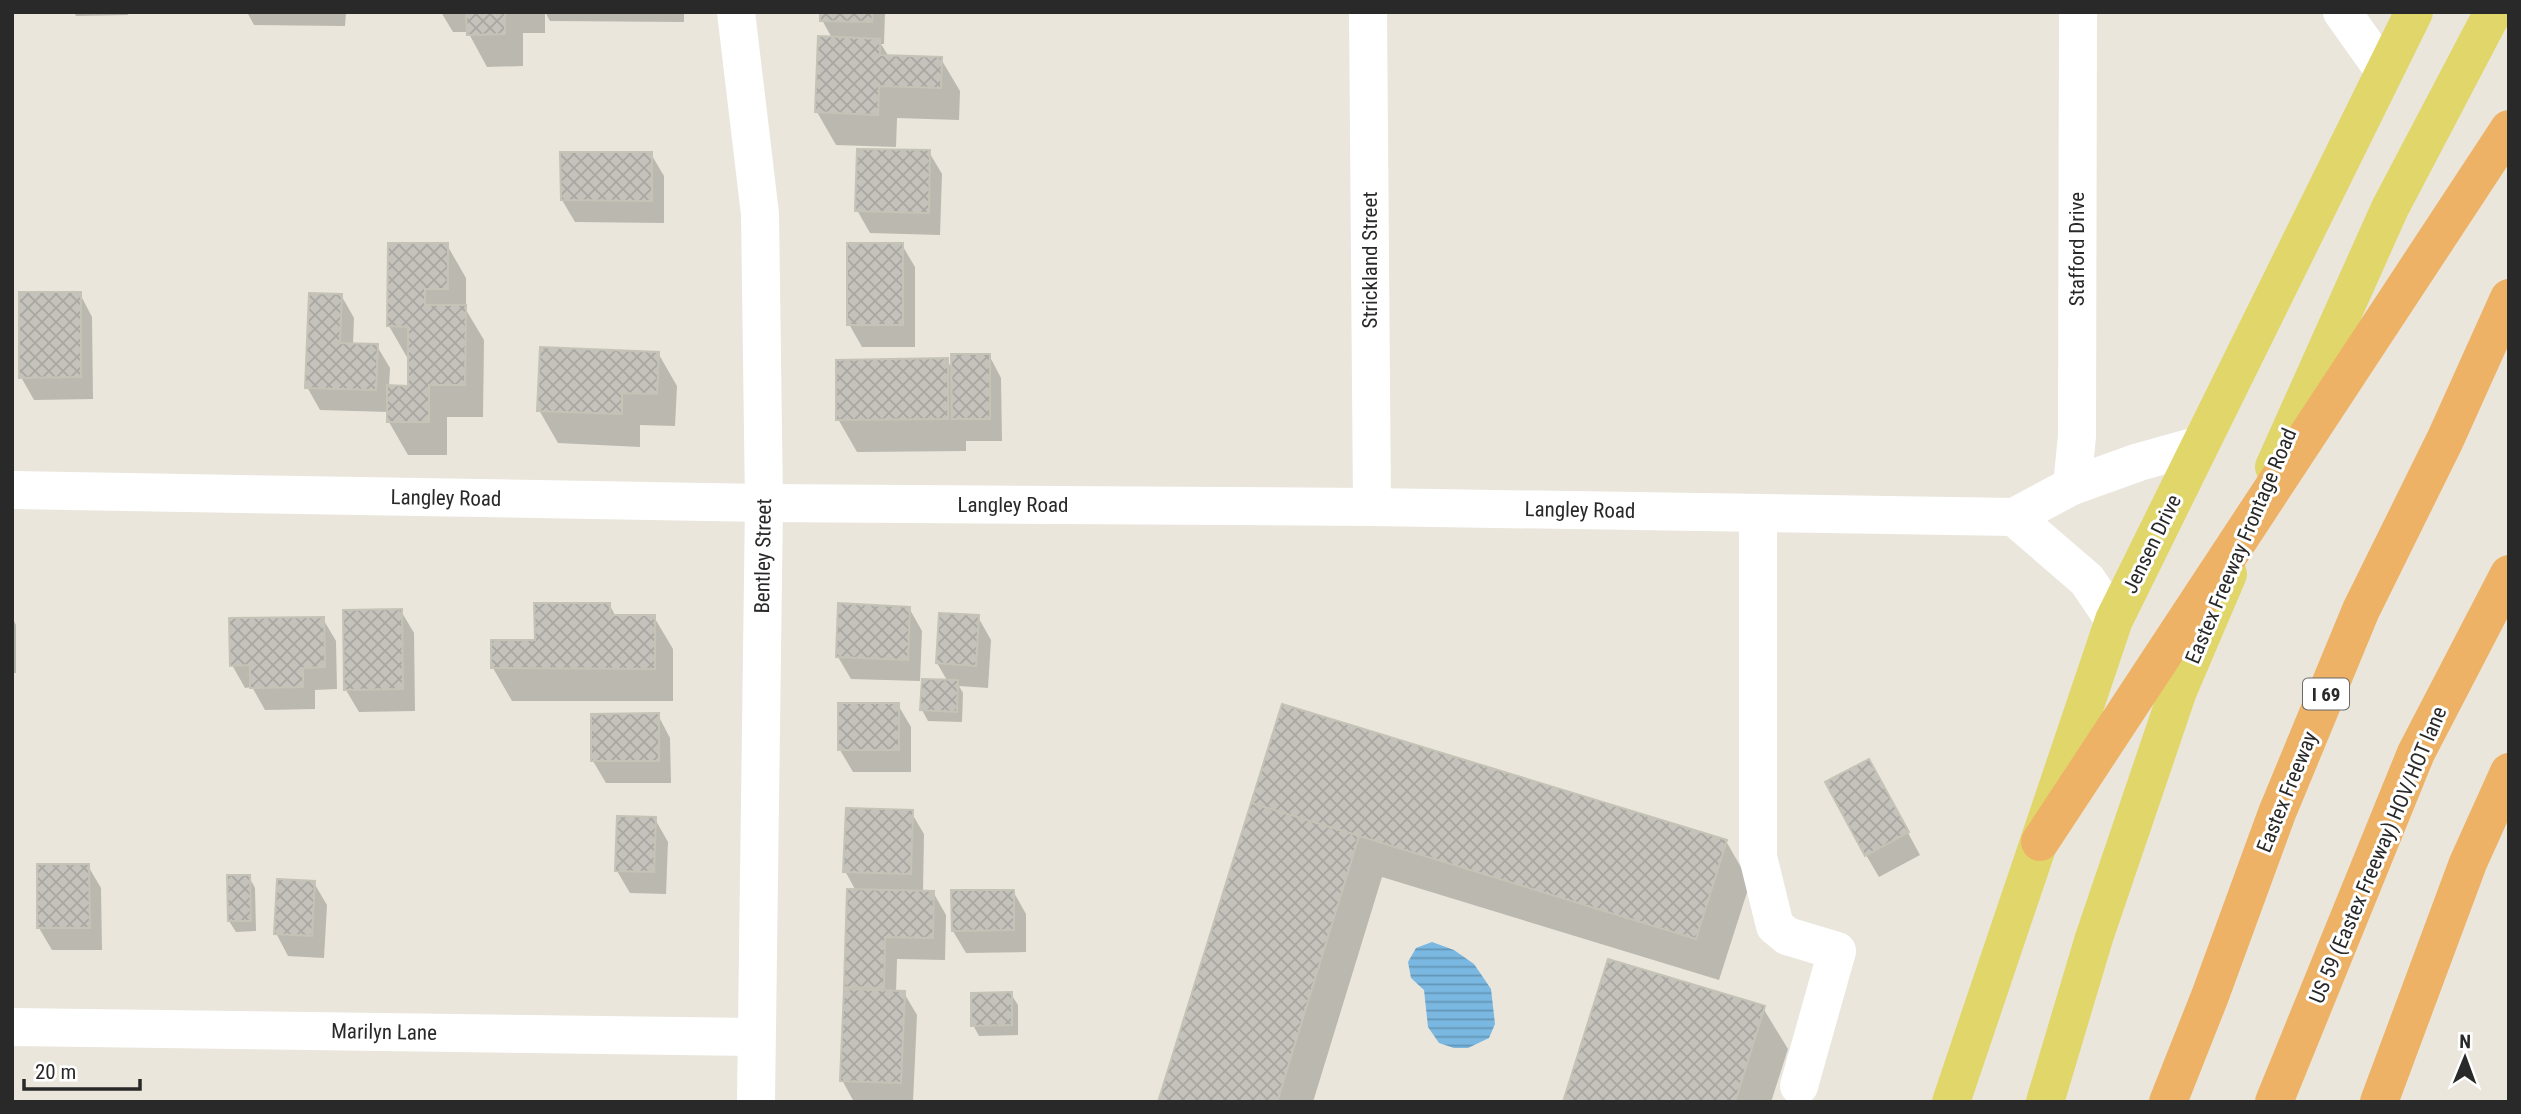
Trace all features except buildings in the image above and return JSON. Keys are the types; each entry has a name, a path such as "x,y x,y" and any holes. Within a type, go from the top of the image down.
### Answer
{"highway":[{"path":"2040,842 2445,222 2509,129"},
{"name":"Eastex Freeway","path":"2168,1102 2277,813 2356,622 2445,440 2509,298"},
{"name":"US 59 (Eastex Freeway) HOV/HOT lane","path":"2274,1102 2416,753 2509,574"},
{"path":"2379,1102 2468,863 2509,772"}],"main road":[{"name":"Jensen Drive","path":"1951,1102 2115,620 2414,12"},
{"name":"Eastex Freeway Frontage Road","path":"2045,1102 2094,938 2178,691 2285,441 2390,208 2493,12"}],"street":[{"name":"Bentley Street","path":"737,12 760,214 764,503 756,1102"},
{"name":"Strickland Street","path":"1368,12 1372,507"},
{"name":"Stafford Drive","path":"2072,486 2077,436 2078,12"},
{"path":"2342,12 2384,71"},
{"name":"Langley Road","path":"12,490 764,503 1372,507 2014,517 2072,486 2140,462 2200,445"},
{"path":"1758,513 1758,857 1776,926 1787,936 1838,951 1799,1086"},
{"path":"2014,517 2087,580 2115,620"},
{"name":"Marilyn Lane","path":"12,1027 755,1037"}],"water":[{"path":"1432,942 1454,950 1474,964 1491,989 1495,1024 1489,1038 1468,1048 1454,1048 1439,1043 1428,1027 1424,990 1411,978 1408,962 1416,948"}]}
